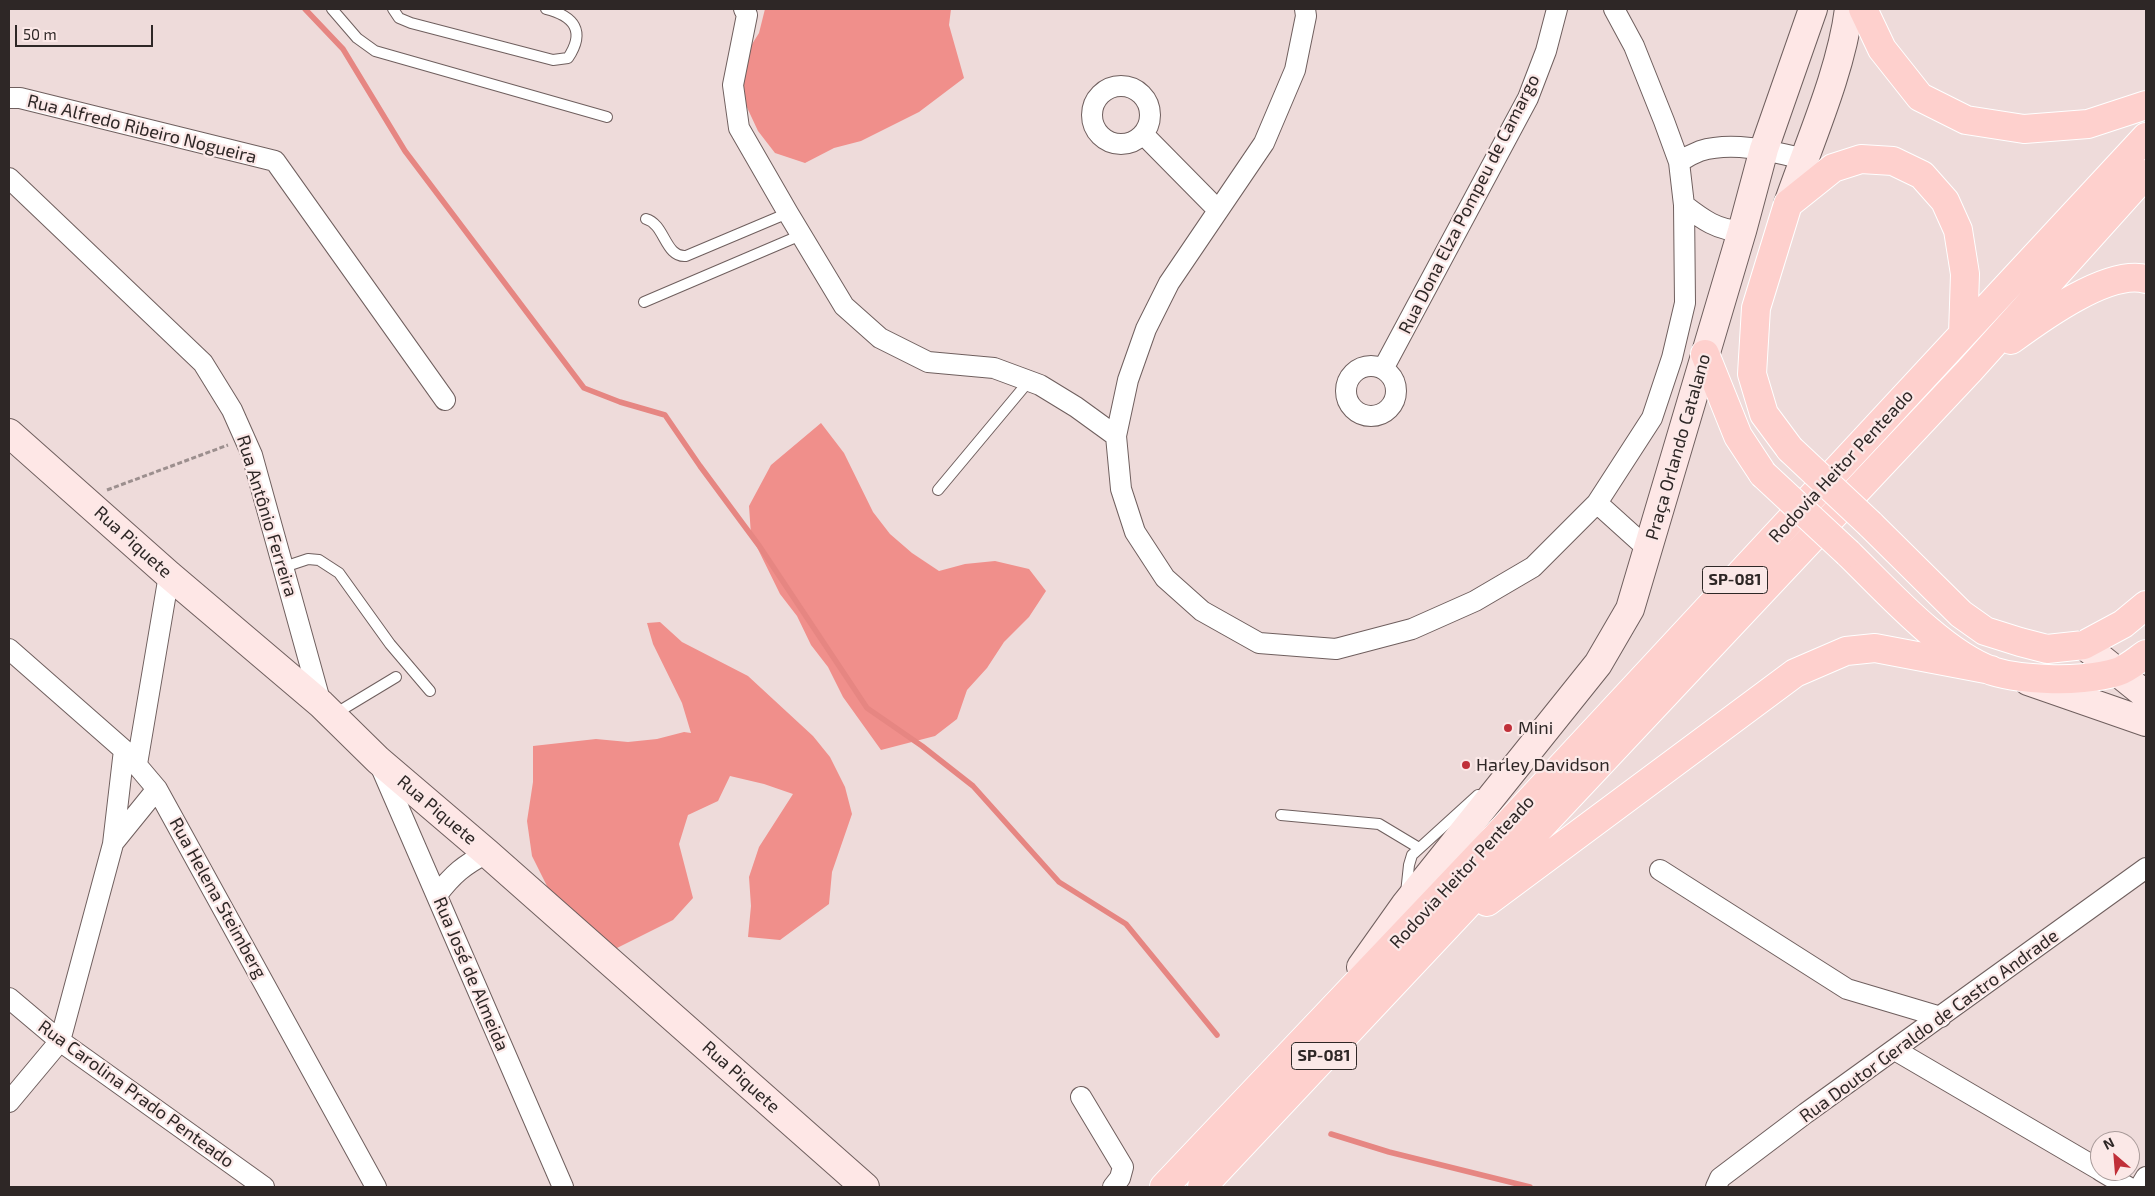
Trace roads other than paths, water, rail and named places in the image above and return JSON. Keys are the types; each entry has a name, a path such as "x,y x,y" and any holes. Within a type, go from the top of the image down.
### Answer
{"main road":[{"name":"Praça Orlando Catalano","path":"1648,549 1742,231 1764,149 1813,9"},
{"path":"1849,9 1847,26 1836,66 1788,204 1756,308 1752,374 1764,414 1790,449 1870,524 1961,614 1985,631 2047,649 2084,645 2123,624 2146,605"},
{"path":"1862,9 1882,49 1920,97 1966,120 2024,129 2088,124 2146,105"},
{"name":"Rodovia Heitor Penteado","path":"1164,1187 1510,822 2146,137"},
{"path":"1788,204 1833,168 1861,158 1893,161 1922,175 1945,200 1958,230 1965,274 1963,334"},
{"name":"Rodovia Heitor Penteado","path":"1205,1185 1429,944 1970,370 2146,174"},
{"path":"1970,370 2038,320 2074,298 2112,282 2146,279"},
{"path":"1705,354 1738,436 1763,474 1913,616 1968,659 2004,674 2146,722"},
{"name":"Rua Piquete","path":"9,432 169,575 326,710 378,760 488,853 865,1187"},
{"path":"1322,1020 1406,905 1598,664 1630,609 1648,549"},
{"path":"2084,645 2146,695"},
{"path":"1429,944 1764,695 1804,668 1846,651 1875,648 2004,674 2063,680 2117,672 2146,654"}],"street":[{"path":"744,9 747,15 733,85 739,128 844,306 880,338 928,362 994,368 1030,381 1076,406 1116,436"},
{"path":"1305,9 1306,16 1295,70 1264,143 1169,283 1146,328 1128,380 1116,436 1121,489 1135,532 1165,578 1202,611 1259,643 1336,649 1412,629 1475,601 1533,567 1597,503"},
{"name":"Rua Dona Elza Pompeu de Camargo","path":"1383,369 1528,98 1546,51 1557,9"},
{"name":"Praça Orlando Catalano","path":"1614,9 1634,46 1679,162 1684,205 1685,303 1672,358 1652,418 1597,503 1648,549"},
{"name":"Rua Alfredo Ribeiro Nogueira","path":"9,98 20,98 275,161 444,400"},
{"path":"1143,134 1218,210"},
{"path":"1679,162 1699,151 1722,148 1764,149 1804,159"},
{"name":"Rua Antônio Ferreira","path":"9,178 203,363 232,410 252,455 326,710"},
{"path":"1684,205 1710,224 1722,229 1742,231"},
{"path":"9,1102 60,1041 113,844 169,575"},
{"name":"Rua Helena Steimberg","path":"9,649 131,757 158,789 376,1187"},
{"name":"Rua José de Almeida","path":"378,760 563,1187"},
{"path":"113,844 158,789"},
{"path":"437,895 453,875 469,862 488,853"},
{"name":"Rua Doutor Geraldo de Castro Andrade","path":"1716,1187 1720,1178 1806,1114 2146,868"},
{"path":"1660,870 1847,989 1941,1017"},
{"name":"Rua Carolina Prado Penteado","path":"9,998 60,1041 264,1187"},
{"path":"1895,1050 2090,1165"},
{"path":"1081,1097 1123,1168 1120,1178 1113,1187"},
{"path":"2140,1187 2146,1178"}],"lane":[{"path":"332,9 357,38 375,51 606,117"},
{"path":"393,9 399,18 411,23 553,60 568,58 576,47 577,35 574,25 562,11 546,9"},
{"path":"646,219 655,224 675,254 680,257 788,213"},
{"path":"644,302 801,235"},
{"path":"938,490 1030,381"},
{"path":"284,567 308,559 319,560 339,573 390,644 430,691"},
{"path":"326,710 396,677"},
{"path":"1406,905 1408,864 1412,855 1529,749"},
{"path":"1281,816 1379,824 1419,848"}],"waterway":[{"path":"305,9 343,49 405,151 584,388 620,402 665,415 760,547 867,708 922,746 973,786 1059,882 1126,924 1217,1035"},
{"path":"1331,1134 1389,1152 1530,1187"}],"place":[{"name":"Mini","path":"1508,728"},
{"name":"Harley Davidson","path":"1466,765"}]}
